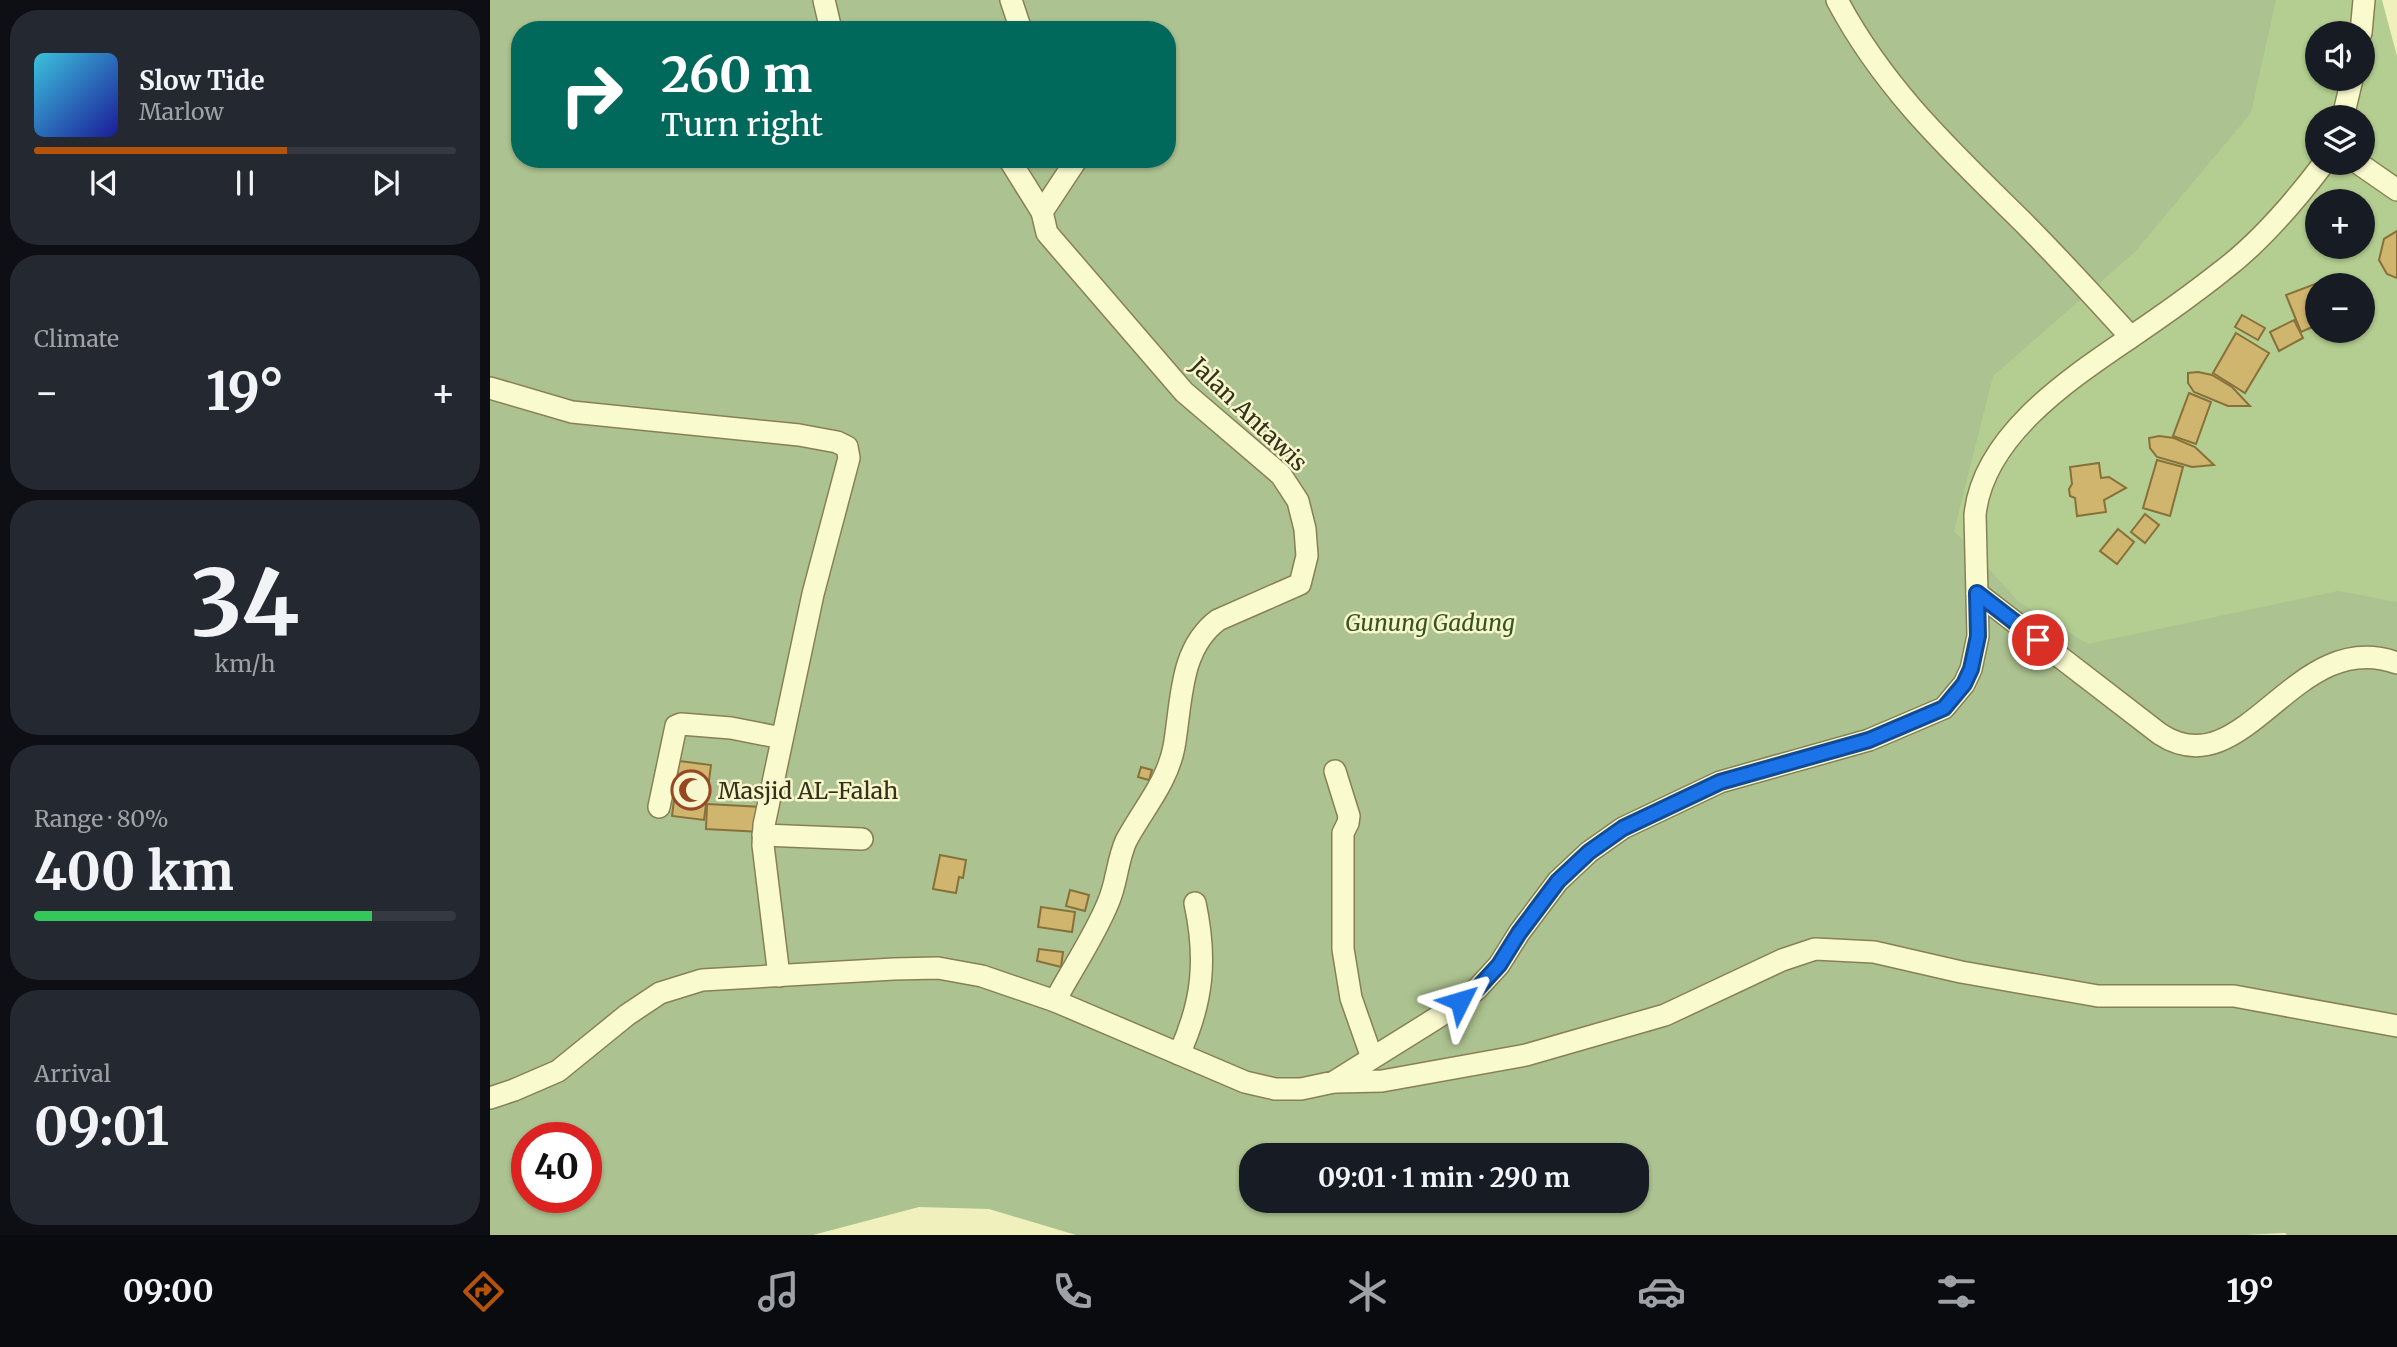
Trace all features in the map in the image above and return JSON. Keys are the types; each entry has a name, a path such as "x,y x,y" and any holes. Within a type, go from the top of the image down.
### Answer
{"street":[{"path":"824,0 829,21"},
{"path":"1012,0 1018,21"},
{"path":"1837,0 1877,67 1932,131 2052,251 2131,337"},
{"path":"2362,21 2364,0"},
{"path":"1015,168 1042,212 1071,168"},
{"path":"1334,1082 1443,1014 1477,989 1499,965 1558,881 1589,852 1623,828 1720,782 1869,740 1944,708 1964,684 1971,669 1978,636 1975,514 1977,497 1983,480 2011,435 2080,371 2225,269 2295,201 2315,175"},
{"path":"2375,175 2397,190"},
{"name":"Jalan Antawis","path":"1042,212 1047,233 1184,391 1281,475 1297,501 1307,543 1300,583 1218,620 1206,629 1198,640 1186,669 1174,748 1164,781 1127,839 1108,904 1055,1001"},
{"path":"490,388 572,412 806,436 837,442 847,447 849,458 813,594 763,835 779,976"},
{"path":"1977,593 2160,734 2171,741 2187,744 2213,743 2238,732 2308,676 2328,665 2368,658 2397,663"},
{"path":"659,807 676,726 681,724 731,728 782,738"},
{"path":"1335,771 1349,816 1343,833 1343,949 1351,998 1372,1058"},
{"path":"763,835 862,839"},
{"path":"1179,1054 1191,1028 1200,987 1203,958 1195,903"},
{"path":"490,1098 558,1071 627,1015 660,993 702,979 938,968 982,976 1055,1001 1245,1082 1275,1089 1301,1089 1334,1082 1382,1081 1526,1055 1665,1015 1782,960 1815,949 1874,952 1961,972 2098,996 2234,996 2397,1026"}],"green space":[{"name":"Gunung Gadung","path":"490,0 2276,0 2251,113 2135,252 1993,376 1954,531 2019,602 2088,644 2338,591 2397,602 2397,1235 1076,1235 989,1209 919,1207 813,1235 490,1235"},
{"path":"1853,0 2382,0 2397,56 2397,790 1662,578"}],"building":[{"path":"2397,231 2397,278 2387,274 2379,260 2384,239"},
{"path":"2305,288 2305,330 2301,332 2286,295"},
{"path":"2242,315 2265,328 2258,340 2235,327"},
{"path":"2294,320 2303,338 2279,351 2270,332"},
{"path":"2236,333 2269,353 2245,393 2213,373"},
{"path":"2188,373 2212,375 2232,387 2250,406 2228,406 2194,392 2188,383"},
{"path":"2189,393 2211,402 2196,444 2173,436"},
{"path":"2149,438 2174,438 2195,447 2214,465 2192,467 2157,457 2150,448"},
{"path":"2157,460 2183,467 2170,516 2143,508"},
{"path":"2099,463 2101,478 2109,477 2126,488 2104,500 2106,512 2077,516 2075,498 2070,496 2069,489 2072,484 2070,467"},
{"path":"2145,514 2159,525 2145,543 2131,532"},
{"path":"2118,529 2134,542 2117,564 2100,551"},
{"name":"Masjid AL-Falah","path":"679,761 711,765 704,820 672,816"},
{"path":"1141,767 1152,770 1149,780 1138,777"},
{"path":"707,804 762,807 761,832 706,829"},
{"path":"940,855 966,860 963,878 959,877 956,893 933,889"},
{"path":"1070,890 1089,895 1085,911 1066,906"},
{"path":"1041,907 1075,912 1072,932 1038,927"},
{"path":"1039,949 1063,952 1061,967 1037,961"}],"place":[{"name":"Masjid AL-Falah","path":"691,790"}],"route":[{"path":"1460,1001 1477,989 1499,965 1558,881 1589,852 1623,828 1720,782 1869,740 1944,708 1964,684 1971,669 1978,636 1977,593 2038,640"}]}
